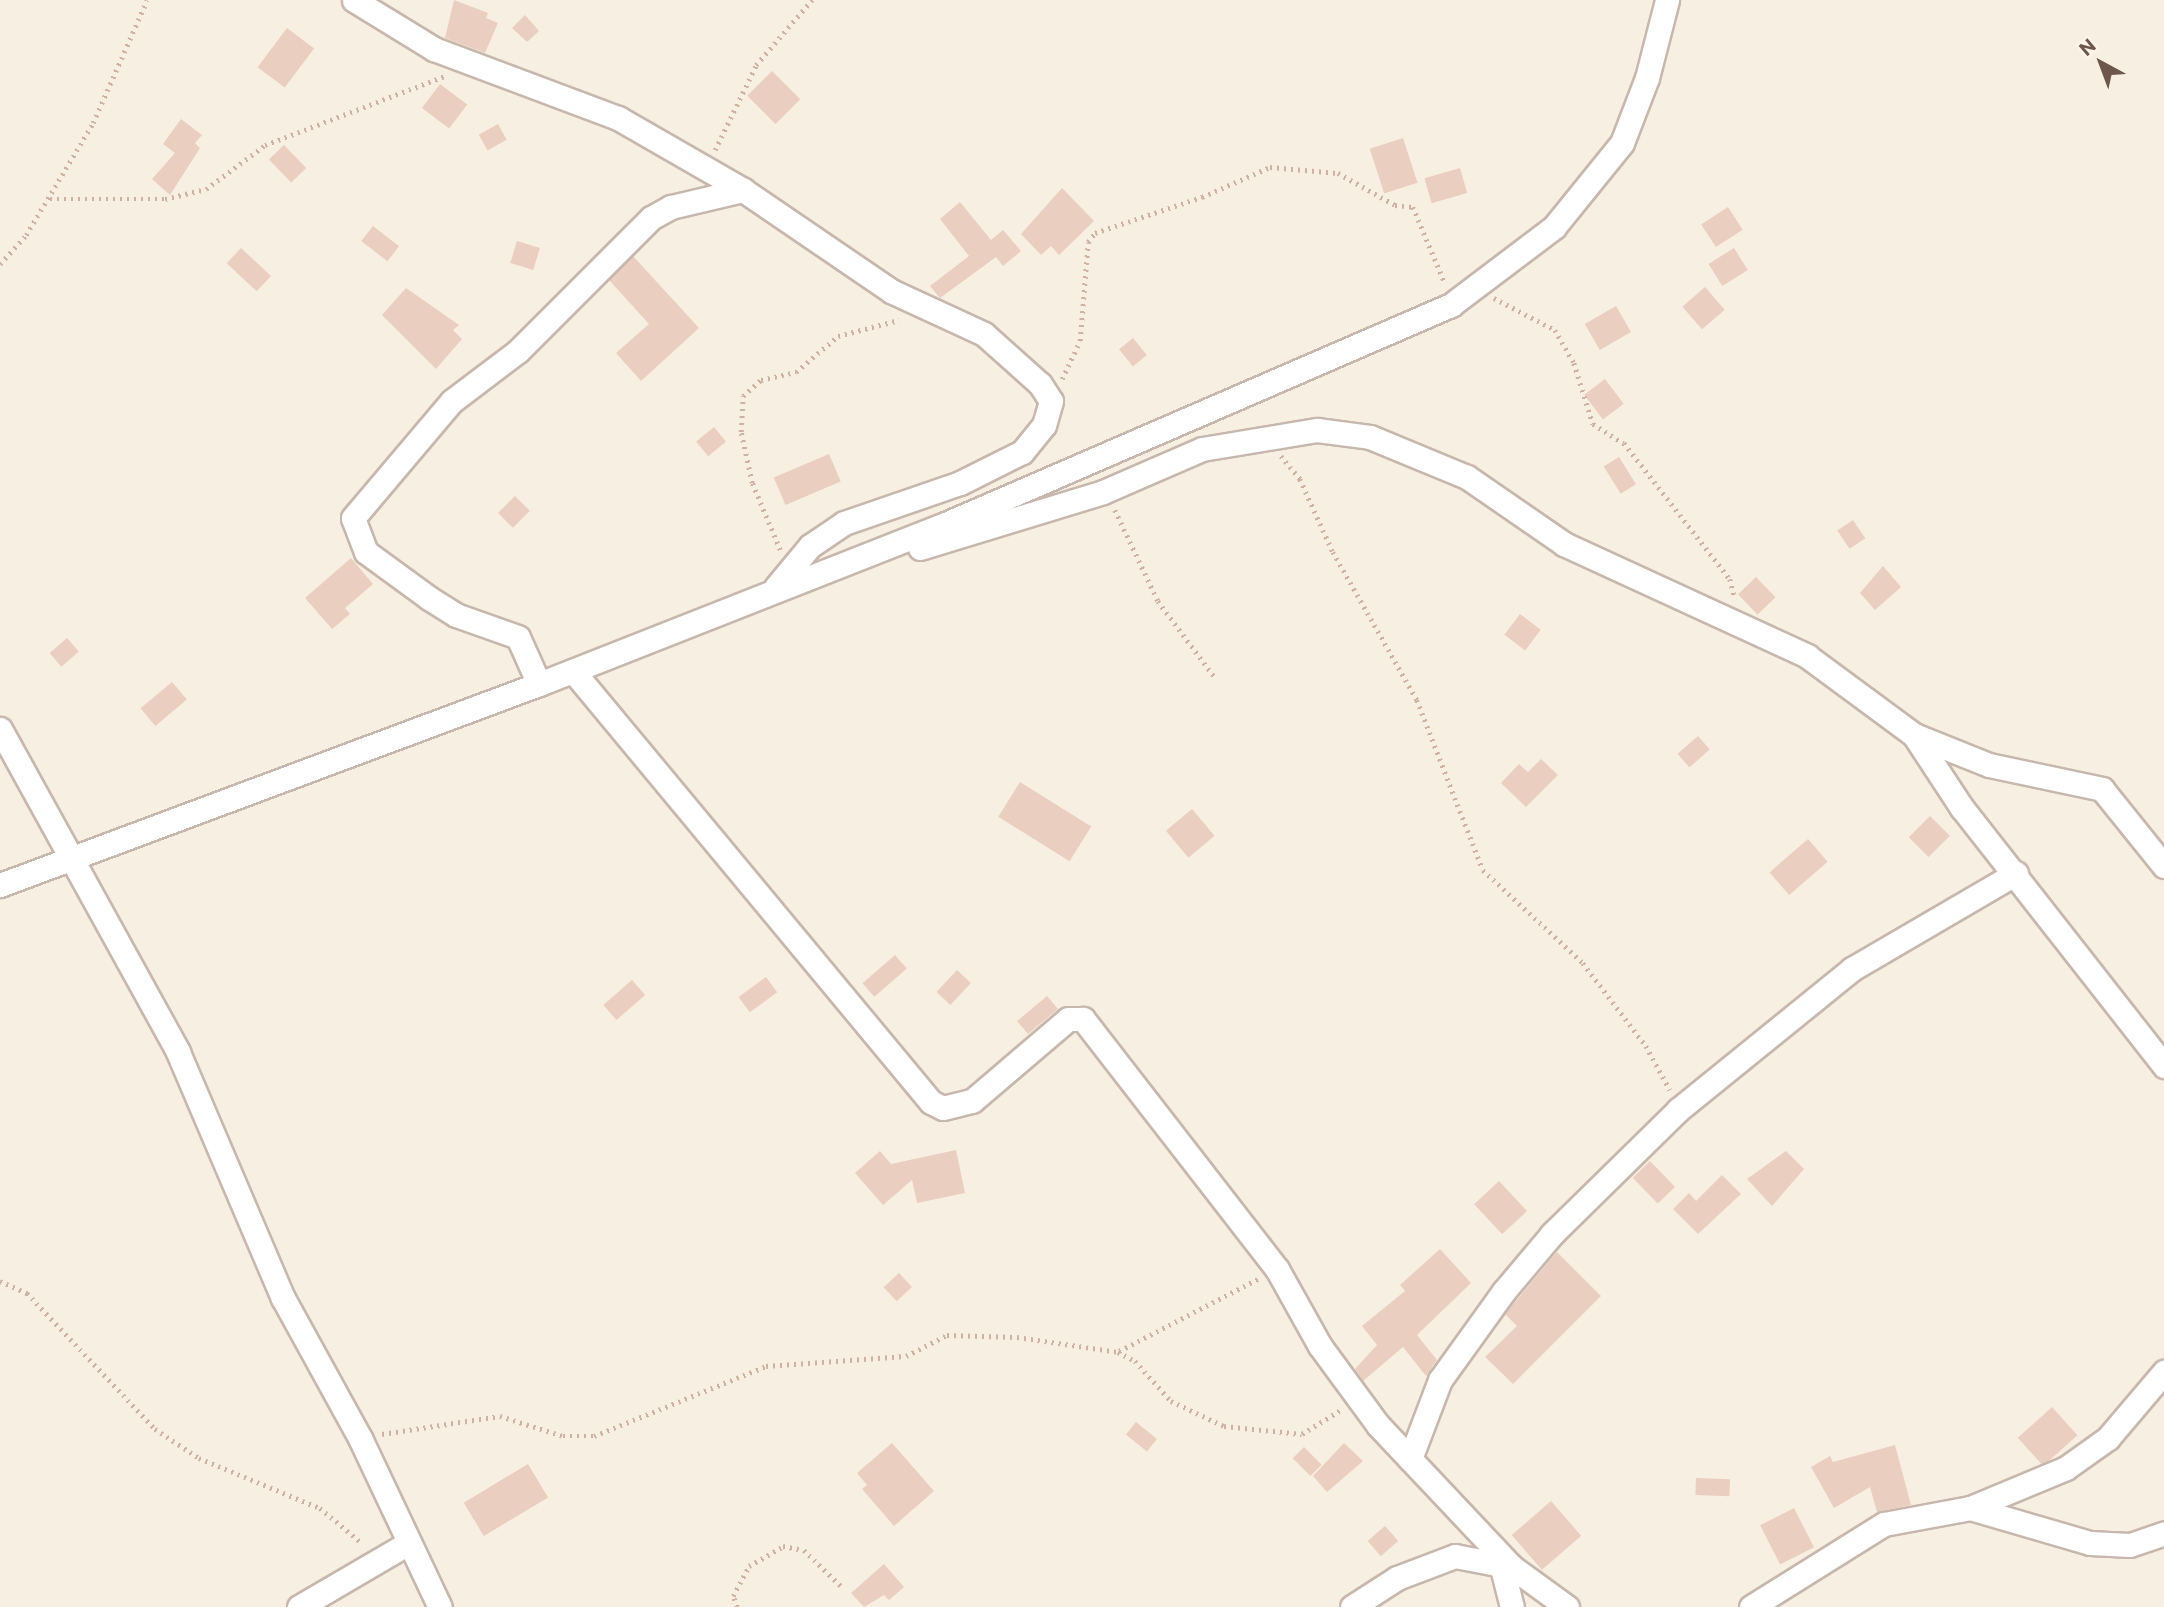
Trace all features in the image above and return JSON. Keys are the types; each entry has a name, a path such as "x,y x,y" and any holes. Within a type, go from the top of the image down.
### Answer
{"street":[{"path":"354,0 406,34 472,64 618,118 743,190 891,291 932,307 1012,353 1051,401 1044,425 1022,452 960,483 844,523 810,546 791,573 771,592"},
{"path":"0,885 539,684 865,556 1214,412 1451,305 1479,288 1554,227 1622,143 1647,78 1667,0"},
{"path":"539,684 518,637 456,615 429,598 366,552 353,518 452,401 518,351 652,218 671,207 743,190"},
{"path":"865,556 957,538 1103,492 1202,449 1255,436 1342,432 1397,446 1467,478 1564,544 1762,633 1832,671 1914,735 1989,765 2102,789 2164,866"},
{"path":"573,671 931,1102 943,1108 972,1101 1068,1019 1079,1016 1277,1269 1320,1346 1358,1399 1506,1566 1567,1607"},
{"path":"0,729 178,1052 283,1298 360,1438 407,1544 440,1607"},
{"path":"1914,735 1962,808 2016,873 2164,1066"},
{"path":"1409,1459 1440,1380 1504,1291 1552,1234 1678,1110 1852,969 2016,873"},
{"path":"1751,1607 1884,1524 1970,1508 2038,1482 2089,1453 2164,1372"},
{"path":"1970,1508 2090,1543 2130,1545 2164,1533"},
{"path":"299,1607 407,1544"},
{"path":"1352,1607 1425,1564 1455,1556 1506,1566"},
{"path":"1506,1566 1512,1607"}],"path":[{"path":"0,264 50,199 112,87 147,0"},
{"path":"706,170 756,65 812,0"},
{"path":"50,199 165,199 206,189 265,145 391,100 472,64"},
{"path":"1051,401 1080,341 1088,242 1095,233 1202,197 1270,167 1338,173 1395,205 1413,207 1436,253 1451,305"},
{"path":"1479,288 1555,330 1574,362 1593,424 1624,443 1730,579 1738,610 1762,633"},
{"path":"791,573 752,483 741,432 743,396 761,380 796,372 838,336 932,307"},
{"path":"1255,436 1300,479 1333,552 1417,700 1483,870 1598,981 1646,1046 1678,1110"},
{"path":"1103,492 1133,538 1158,601 1214,676"},
{"path":"1118,1352 1277,1269"},
{"path":"0,1282 27,1293 155,1429 199,1458 332,1514 385,1556"},
{"path":"360,1438 500,1416 563,1436 594,1436 766,1366 906,1356 947,1335 1017,1337 1118,1352 1135,1361 1171,1401 1224,1426 1302,1434 1358,1399"},
{"path":"737,1607 733,1596 749,1566 783,1546 804,1550 842,1587"}],"building":[{"path":"454,0 488,13 486,18 498,23 485,53 445,38"},
{"path":"525,15 539,31 527,42 512,28"},
{"path":"287,28 314,48 285,88 258,67"},
{"path":"772,71 800,99 776,124 747,96"},
{"path":"440,84 467,104 449,128 422,108"},
{"path":"181,119 202,135 195,143 200,148 170,195 152,179 175,153 163,144"},
{"path":"498,124 507,140 487,150 479,135"},
{"path":"1403,138 1418,183 1384,194 1370,149"},
{"path":"284,145 306,168 291,183 269,160"},
{"path":"1460,168 1467,193 1432,203 1424,178"},
{"path":"1062,188 1094,221 1059,255 1051,246 1041,255 1021,234"},
{"path":"960,202 991,240 1003,230 1021,251 1003,266 996,257 940,298 930,286 969,256 940,219"},
{"path":"1728,207 1743,230 1716,247 1701,224"},
{"path":"373,226 399,246 387,261 361,241"},
{"path":"517,241 540,248 533,270 510,263"},
{"path":"241,248 271,276 257,291 227,263"},
{"path":"1734,248 1748,270 1722,286 1709,264"},
{"path":"633,256 699,328 641,381 616,353 649,324 609,280"},
{"path":"1705,287 1725,310 1702,329 1682,307"},
{"path":"406,288 459,325 453,330 462,339 436,369 382,315"},
{"path":"1616,306 1631,332 1600,350 1585,324"},
{"path":"1133,338 1147,355 1133,366 1119,349"},
{"path":"1605,379 1624,404 1603,419 1584,395"},
{"path":"714,427 726,442 708,456 696,441"},
{"path":"829,454 841,482 785,505 774,477"},
{"path":"1619,457 1636,484 1621,494 1604,467"},
{"path":"515,496 530,511 513,528 498,513"},
{"path":"1853,520 1865,538 1850,549 1837,531"},
{"path":"351,558 373,584 345,608 350,614 332,629 305,598"},
{"path":"1883,566 1901,587 1875,610 1860,593"},
{"path":"1756,577 1775,597 1757,615 1738,594"},
{"path":"1520,614 1541,630 1525,650 1504,635"},
{"path":"67,638 79,652 61,667 50,653"},
{"path":"172,682 187,700 155,726 141,708"},
{"path":"1698,736 1710,750 1689,767 1678,754"},
{"path":"1541,759 1558,775 1526,807 1501,783 1519,764 1528,772"},
{"path":"1020,782 1091,827 1070,861 998,817"},
{"path":"1192,809 1214,836 1188,858 1166,831"},
{"path":"1930,816 1950,836 1929,857 1909,837"},
{"path":"1808,839 1828,862 1789,895 1770,872"},
{"path":"895,955 907,969 874,997 863,983"},
{"path":"957,970 971,983 950,1005 937,992"},
{"path":"766,977 777,992 750,1012 738,997"},
{"path":"632,980 645,995 616,1020 603,1005"},
{"path":"1047,996 1058,1009 1028,1034 1017,1021"},
{"path":"956,1150 965,1193 917,1203 912,1180 883,1205 855,1173 880,1151 891,1164"},
{"path":"1786,1151 1804,1169 1772,1206 1747,1179"},
{"path":"1650,1161 1675,1187 1658,1204 1633,1178"},
{"path":"1722,1175 1741,1194 1698,1234 1673,1209 1689,1193 1696,1201"},
{"path":"1499,1181 1527,1211 1502,1234 1474,1204"},
{"path":"1440,1249 1471,1283 1417,1335 1437,1360 1426,1376 1403,1347 1363,1381 1355,1369 1377,1345 1362,1326 1405,1291 1400,1285"},
{"path":"1557,1252 1601,1296 1513,1384 1485,1357 1517,1326 1505,1314"},
{"path":"899,1273 912,1287 897,1301 884,1287"},
{"path":"2052,1407 2077,1435 2043,1466 2018,1438"},
{"path":"1136,1422 1157,1439 1147,1451 1126,1434"},
{"path":"892,1443 934,1491 894,1526 862,1489 867,1485 857,1473"},
{"path":"1344,1443 1363,1461 1327,1492 1313,1476"},
{"path":"1895,1445 1911,1505 1877,1512 1870,1487 1834,1508 1811,1467 1830,1456 1833,1462"},
{"path":"1304,1447 1322,1465 1310,1476 1293,1458"},
{"path":"528,1464 548,1497 484,1536 464,1503"},
{"path":"1696,1478 1730,1479 1729,1496 1695,1495"},
{"path":"1551,1501 1581,1536 1542,1570 1512,1535"},
{"path":"1794,1508 1814,1547 1780,1564 1760,1525"},
{"path":"1385,1526 1398,1541 1381,1556 1368,1541"},
{"path":"884,1564 904,1587 889,1600 884,1595 864,1607 851,1593"}]}
